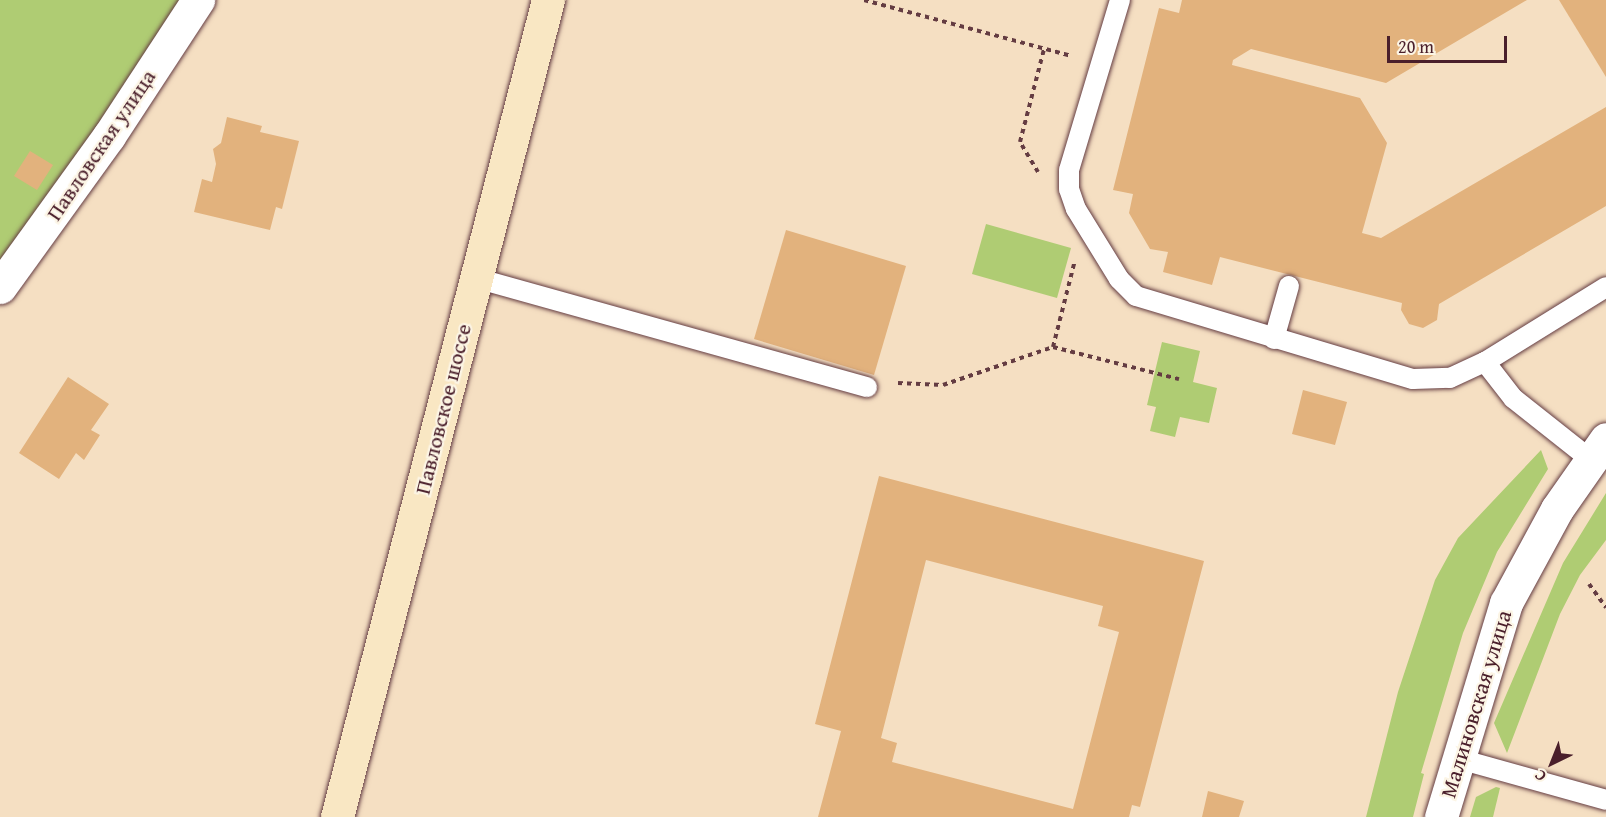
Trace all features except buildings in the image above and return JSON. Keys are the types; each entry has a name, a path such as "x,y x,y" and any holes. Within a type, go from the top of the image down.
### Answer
{"main road":[{"name":"Павловское шоссе","path":"337,817 548,0"}],"street":[{"name":"Павловская улица","path":"0,287 109,136 198,0"},
{"name":"Малиновская улица","path":"1441,817 1456,758 1506,603 1557,509 1598,449"}],"lane":[{"path":"1120,0 1069,170 1069,189 1119,279 1136,296 1413,379 1450,378 1485,362 1606,287"},
{"path":"476,278 867,387"},
{"path":"1275,339 1289,286"},
{"path":"1485,362 1514,398 1598,449"},
{"path":"1456,758 1606,800"}],"path":[{"path":"864,0 1101,64"},
{"path":"1053,347 1077,253 1092,234"},
{"path":"867,387 884,382 943,385 1053,347 1179,379"},
{"path":"1589,584 1606,607"}],"green space":[{"path":"0,0 187,0 0,266"},
{"path":"986,224 1071,248 1057,298 972,274"},
{"path":"1162,342 1200,351 1193,382 1217,388 1209,423 1180,417 1175,437 1150,431 1156,407 1147,405"},
{"path":"1541,450 1548,469 1497,552 1463,633 1421,773 1424,774 1413,817 1366,817 1398,692 1435,580 1458,538"},
{"path":"1606,493 1606,540 1580,575 1560,614 1507,753 1494,723 1563,563"},
{"path":"1496,787 1500,788 1493,817 1470,817 1476,797"}]}
